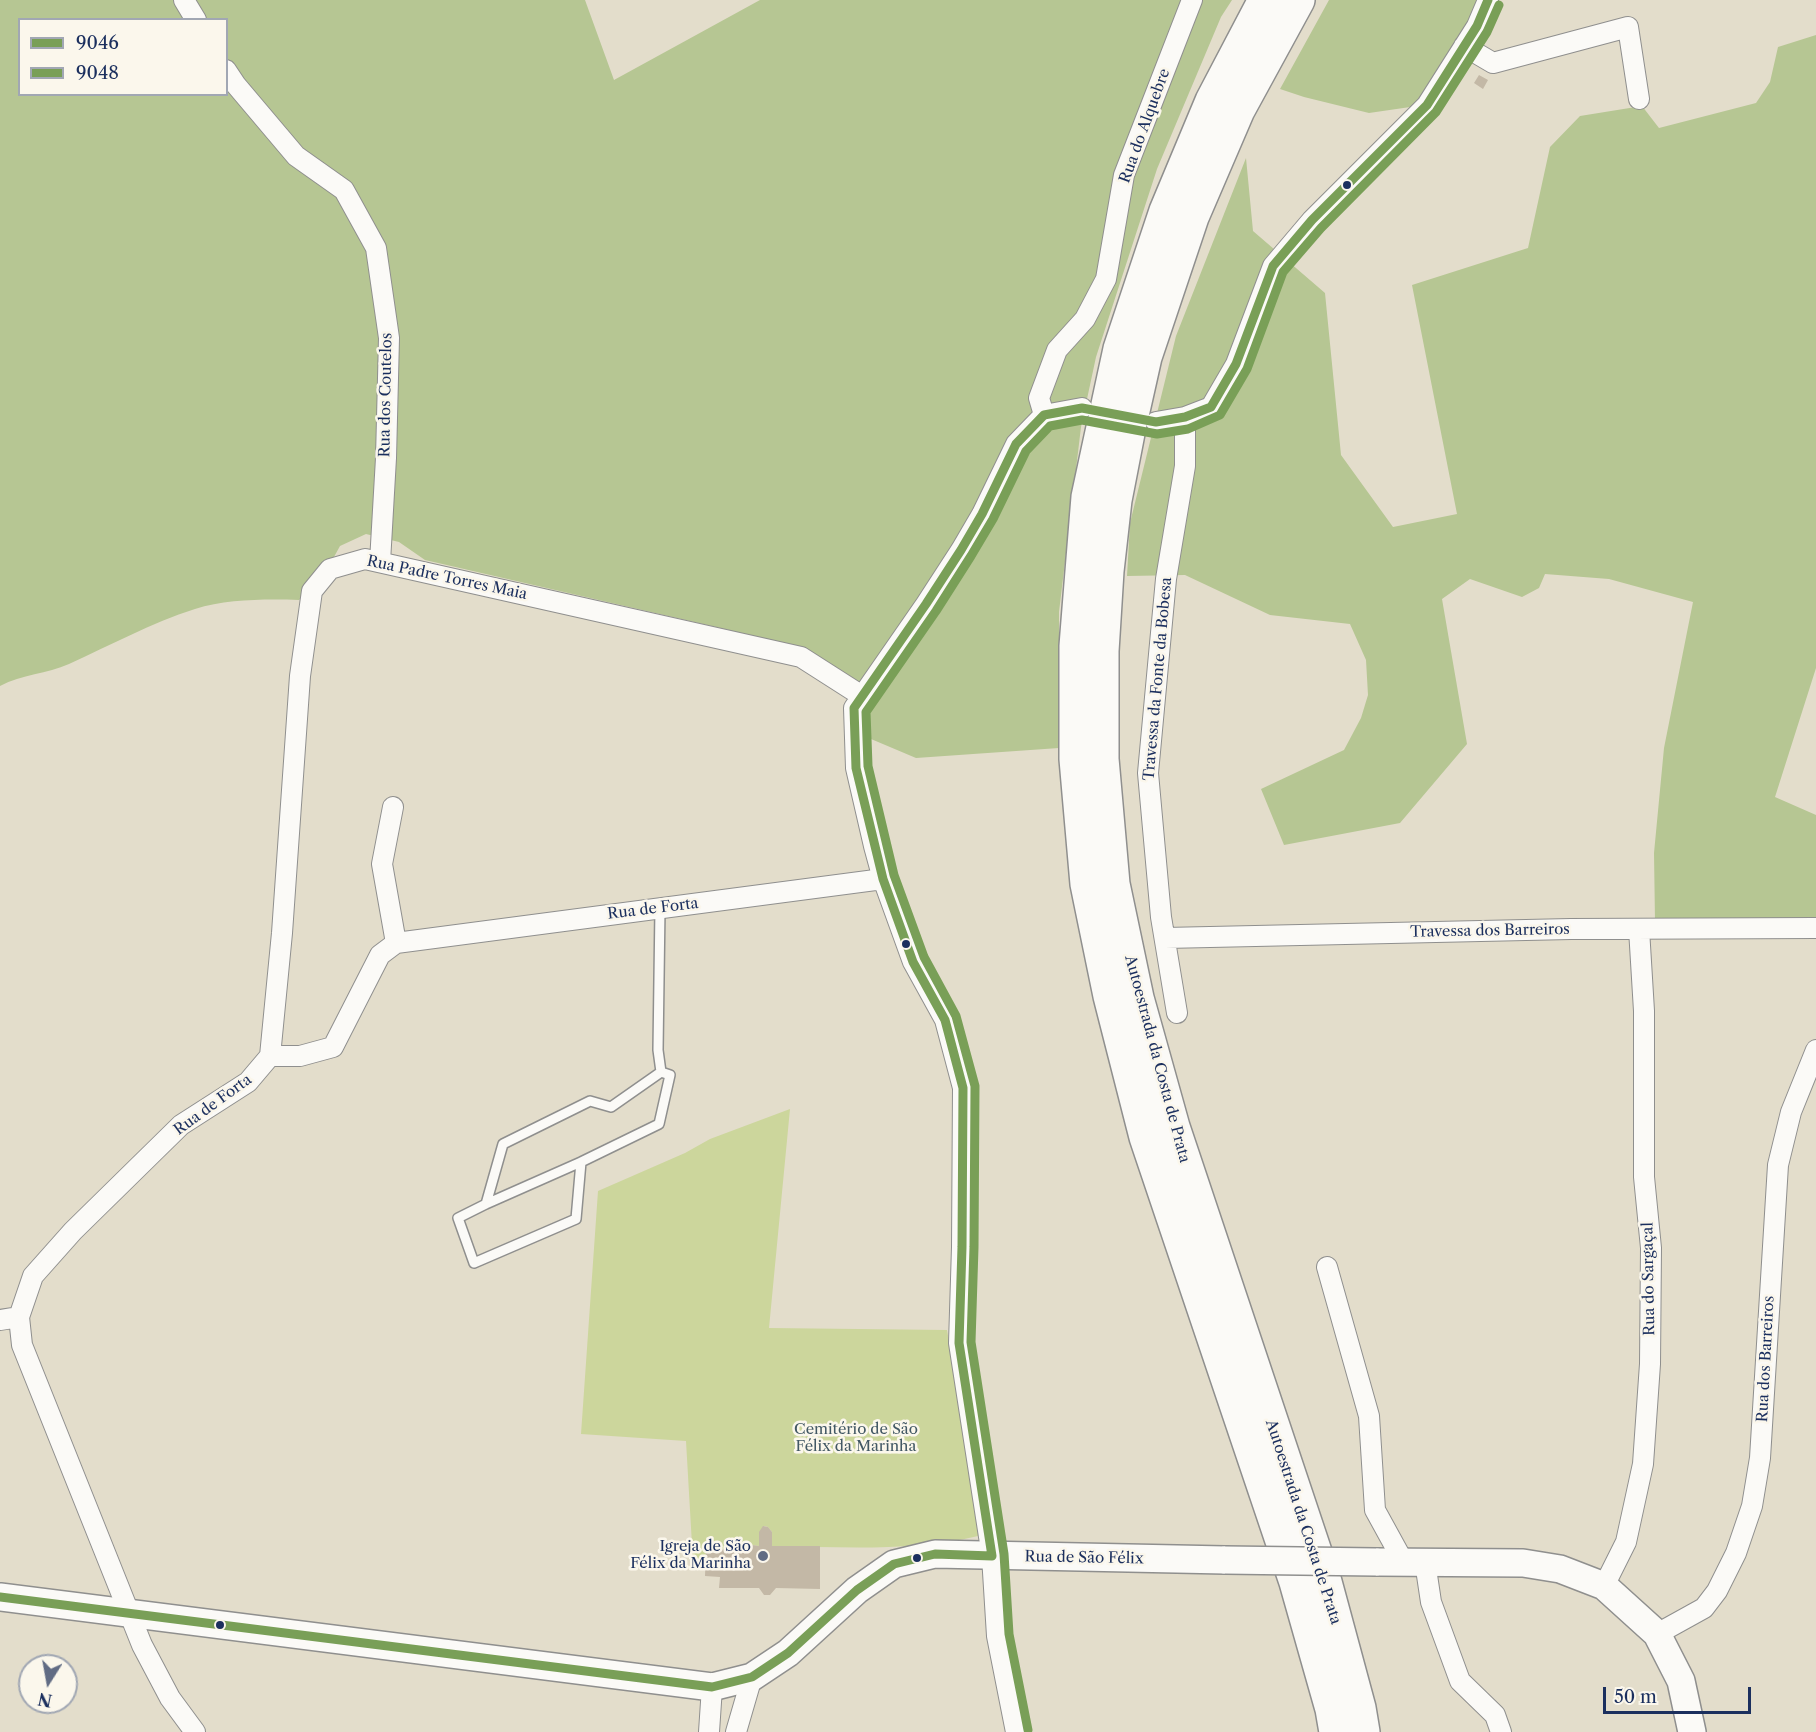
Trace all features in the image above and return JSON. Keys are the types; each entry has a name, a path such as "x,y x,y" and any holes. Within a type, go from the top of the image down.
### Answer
{"highway":[{"name":"Autoestrada da Costa de Prata","path":"1265,0 1212,101 1166,211 1120,349 1088,497 1076,646 1076,759 1087,884 1110,996 1146,1137 1296,1582 1332,1709 1336,1732"},
{"name":"Autoestrada da Costa de Prata","path":"1298,0 1238,110 1201,195 1145,357 1117,489 1107,571 1102,651 1102,759 1113,884 1137,998 1173,1127 1325,1582 1359,1708 1363,1732"}],"main road":[{"name":"Rua de São Félix","path":"0,1597 712,1687 752,1677 788,1653 857,1590 894,1564 935,1554 1523,1563 1560,1569 1604,1586 1657,1634 1681,1681 1692,1732"}],"street":[{"path":"184,0 195,18"},
{"name":"Rua do Alquebre","path":"1044,415 1040,398 1057,350 1085,319 1106,279 1124,175 1192,0"},
{"path":"1156,422 1185,417 1211,407 1236,364 1273,266 1312,220 1427,105 1477,26 1488,0"},
{"path":"1464,46 1493,63 1628,27 1639,99"},
{"name":"Rua dos Coutelos","path":"228,73 296,156 344,190 376,248 389,338 386,458 380,562"},
{"path":"1016,1732 997,1636 992,1556 959,1343 963,1088 945,1020 914,962 883,879 856,768 854,708 961,550 982,514 1016,444 1044,415 1082,408"},
{"name":"Travessa da Fonte da Bobesa","path":"1177,1013 1161,917 1148,773 1166,579 1185,466 1185,417"},
{"name":"Rua Padre Torres Maia","path":"270,1056 282,933 300,676 312,591 330,568 365,559 801,657 862,696"},
{"path":"270,1056 300,1056 333,1047 381,955 396,943 382,864 393,807"},
{"name":"Rua de Forta","path":"396,943 883,879"},
{"name":"Travessa dos Barreiros","path":"1165,938 1571,929 1816,928"},
{"name":"Rua do Sargaçal","path":"1604,1586 1626,1542 1643,1464 1650,1364 1651,1248 1644,1177 1644,1011 1639,929"},
{"name":"Rua dos Barreiros","path":"1657,1634 1704,1608 1717,1591 1736,1553 1752,1506 1760,1458 1778,1165 1791,1112 1816,1050"},
{"name":"Rua de Forta","path":"195,1732 170,1698 142,1645 10,1319 33,1276 73,1231 181,1125 248,1082 270,1056"},
{"path":"1327,1267 1370,1416 1375,1510 1414,1562 1460,1681 1495,1715 1501,1732"},
{"path":"736,1732 752,1677"},
{"path":"709,1732 712,1687"}],"lane":[{"path":"660,908 658,1050 661,1072"},
{"path":"581,1162 576,1219 474,1263 458,1218 659,1124 670,1075 661,1072"},
{"path":"486,1204 503,1144 591,1101 612,1107 661,1072"}],"green space":[{"path":"0,0 585,0 614,80 760,0 1232,0 1221,17 1157,169 1096,357 1081,427 1059,612 1059,748 916,758 871,739 864,706 827,661 729,630 425,560 399,542 366,534 340,546 324,575 299,600 233,601 195,609 69,664 0,686"},
{"path":"1329,0 1498,0 1491,18 1424,105 1369,113 1280,89"},
{"path":"1816,35 1816,668 1775,797 1816,815 1816,922 1655,921 1654,853 1664,748 1693,602 1609,579 1545,574 1539,588 1522,597 1470,579 1442,599 1467,744 1400,823 1284,845 1261,789 1344,750 1361,718 1368,695 1366,660 1350,624 1270,615 1185,575 1127,576 1130,523 1176,336 1246,158 1253,231 1325,293 1341,455 1393,527 1457,514 1412,285 1528,248 1550,147 1580,116 1642,106 1659,128 1756,103 1770,82 1778,47"},
{"name":"Cemitério de São Félix da Marinha","path":"790,1109 769,1328 947,1330 982,1527 978,1536 902,1546 772,1546 772,1532 764,1526 759,1546 752,1545 751,1549 706,1562 693,1562 686,1441 581,1434 598,1191 685,1153 710,1139"}],"building":[{"path":"1479,75 1488,80 1483,89 1474,83"},
{"name":"Igreja de São Félix da Marinha","path":"763,1526 768,1527 772,1532 772,1546 820,1546 820,1589 776,1588 770,1595 764,1595 759,1588 719,1588 720,1577 705,1576 706,1549 751,1549 752,1545 759,1546 759,1532"}],"transit line":[{"name":"9046","path":"992,1556 959,1343 963,1088 945,1020 913,962 883,879 856,768 854,708 961,550 982,514 1016,444 1044,415 1082,408 1156,422 1185,417 1211,407 1236,364 1273,266 1312,220 1427,105 1477,26 1488,0"},
{"name":"9048","path":"1028,1730 1009,1634 1004,1554 971,1342 975,1086 956,1016 924,957 894,875 868,766 866,712 971,556 993,519 1026,451 1050,426 1082,420 1157,434 1188,429 1220,415 1247,369 1283,272 1321,228 1436,112 1487,32 1499,5"},
{"name":"9046","path":"0,1597 712,1687 752,1677 788,1653 857,1590 894,1564 935,1554 992,1556"}],"place":[{"name":"Igreja de São Félix da Marinha","path":"763,1556"}]}
